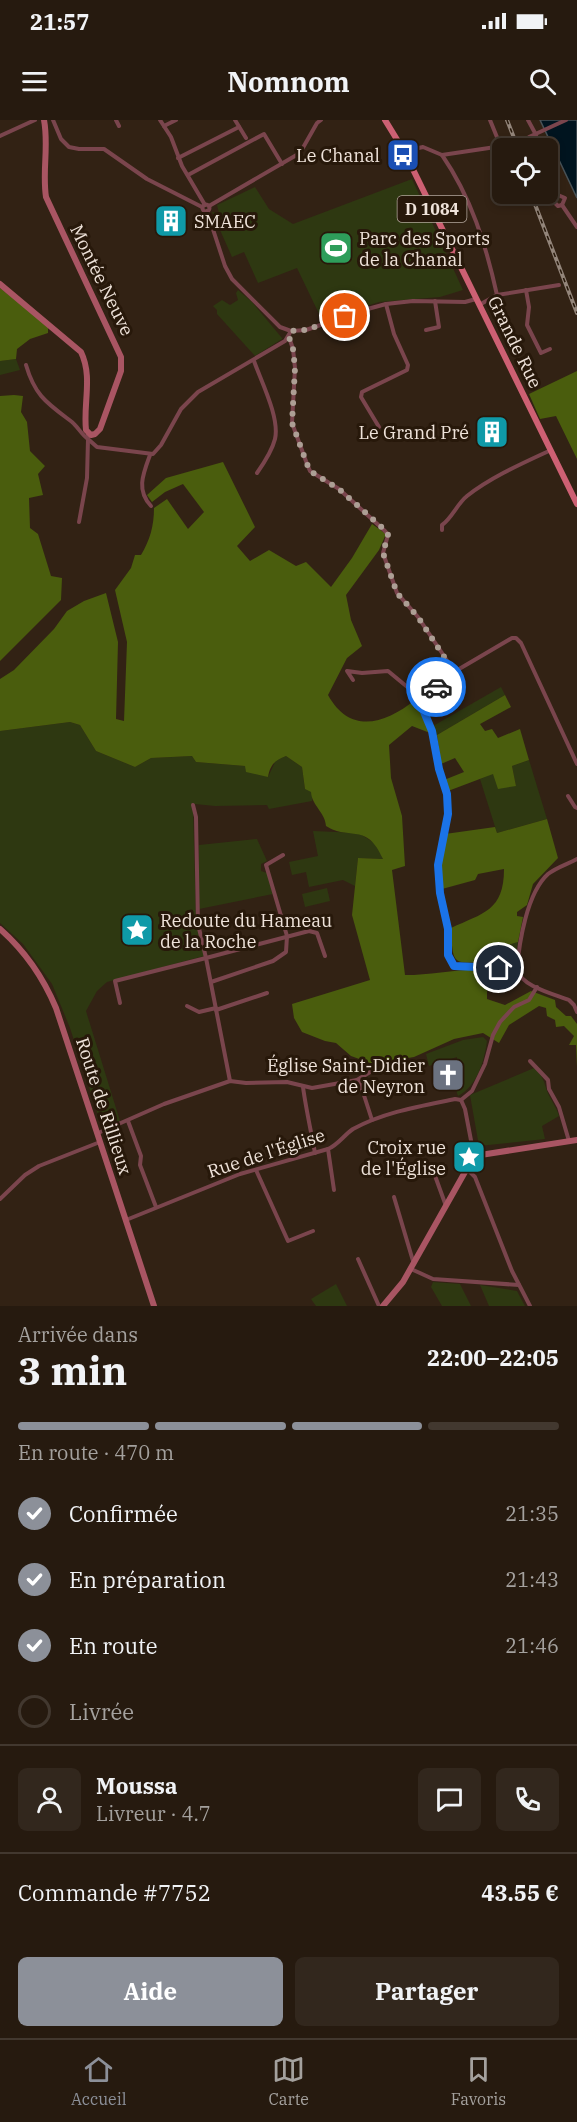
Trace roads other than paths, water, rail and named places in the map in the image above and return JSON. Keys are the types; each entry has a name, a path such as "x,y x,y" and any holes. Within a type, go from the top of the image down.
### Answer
{"main road":[{"name":"Grande Rue","path":"385,120 404,151 551,450"},
{"name":"D 1084","path":"551,450 577,504"}],"street":[{"path":"0,136 34,120"},
{"name":"Montée Neuve","path":"44,120 47,137 45,182 48,203 121,357 121,371 100,429 95,435 88,436"},
{"path":"53,120 61,139 69,147 104,149 147,179 206,207"},
{"path":"116,120 119,126"},
{"path":"161,120 171,137 178,158 206,207 221,255 232,279 280,327 291,331 306,330 386,304 413,301 478,302 497,295 559,285"},
{"path":"165,126 176,120"},
{"path":"236,120 246,138"},
{"path":"206,207 300,153 321,120"},
{"path":"490,120 497,138"},
{"path":"528,120 538,138"},
{"path":"528,138 566,120"},
{"path":"178,158 239,127"},
{"path":"188,176 264,134 282,164"},
{"path":"404,151 423,147 442,155 492,148"},
{"path":"442,155 456,175 471,206 497,295"},
{"path":"558,195 565,198 562,205"},
{"path":"556,204 562,205 577,227"},
{"path":"0,284 81,352 87,366 87,478 79,522"},
{"path":"526,290 529,307 527,325 541,353 550,349"},
{"path":"426,330 439,327 435,301"},
{"path":"379,427 362,397 362,392 407,370 408,365 394,334 386,304"},
{"path":"291,331 289,337 295,368 292,423 310,471 339,489 386,531 388,535 383,553 397,593 418,617 454,672"},
{"path":"151,506 142,495 141,484 150,455 161,445 181,409 198,392 254,361 289,337"},
{"path":"254,361 274,418 276,432 272,449 257,473"},
{"path":"26,365 34,390 42,399 75,424 82,435 88,436 97,447 150,455"},
{"path":"442,530 442,525 471,493 524,462 551,450"},
{"path":"417,695 431,691 454,672 512,638 516,638 521,643 577,764"},
{"path":"353,680 347,671 362,673 388,671 417,695 432,731 448,806 438,865 440,893 448,929 450,961 454,966 461,967 480,966 517,970"},
{"path":"568,796 577,808"},
{"path":"193,805 196,817 198,924 230,1082"},
{"path":"211,982 284,956 287,948 286,936 266,865 283,855"},
{"path":"577,859 550,872 536,888 528,907 517,970 520,979 569,1000 577,1012"},
{"name":"Route de Rillieux","path":"0,929 26,956 45,983 52,998 154,1306"},
{"path":"120,1003 116,981 286,936 314,931 317,933 325,956"},
{"path":"358,1259 381,1306 395,1293 410,1269 474,1156 465,1109 461,1100 472,1091 485,1064 493,1035 500,1022 514,1007 529,1000 537,987"},
{"path":"187,1006 199,1012 267,993"},
{"path":"530,1060 548,1080 549,1089 559,1107 569,1141"},
{"path":"98,1133 164,1104 230,1082 287,1083 319,1088 357,1080 375,1069 389,1068"},
{"path":"357,1080 372,1120"},
{"path":"303,1087 307,1120 312,1131 315,1153"},
{"name":"Rue de l'Église","path":"126,1220 205,1187 328,1149 351,1130 372,1120 456,1099 461,1100"},
{"path":"128,1121 141,1156 140,1165 156,1207"},
{"path":"474,1156 577,1139"},
{"path":"0,1199 39,1166 100,1141"},
{"path":"328,1149 334,1190"},
{"path":"444,1165 434,1170 434,1173 446,1206"},
{"path":"256,1170 288,1241 313,1231"},
{"path":"468,1170 475,1177 519,1285 530,1306"},
{"path":"394,1197 413,1261"},
{"path":"410,1269 433,1279 519,1285"}],"water":[{"path":"540,120 577,120 577,198 558,158 558,138 549,138"}],"railway":[{"path":"507,120 514,138"},
{"path":"535,204 577,313"}],"place":[{"name":"Le Chanal","path":"403,155"},
{"name":"SMAEC","path":"171,221"},
{"name":"Parc des Sports de la Chanal","path":"336,248"},
{"name":"Le Grand Pré","path":"492,432"},
{"name":"Redoute du Hameau de la Roche","path":"137,930"},
{"name":"Église Saint-Didier de Neyron","path":"448,1075"},
{"name":"Croix rue de l'Église","path":"469,1157"}]}
